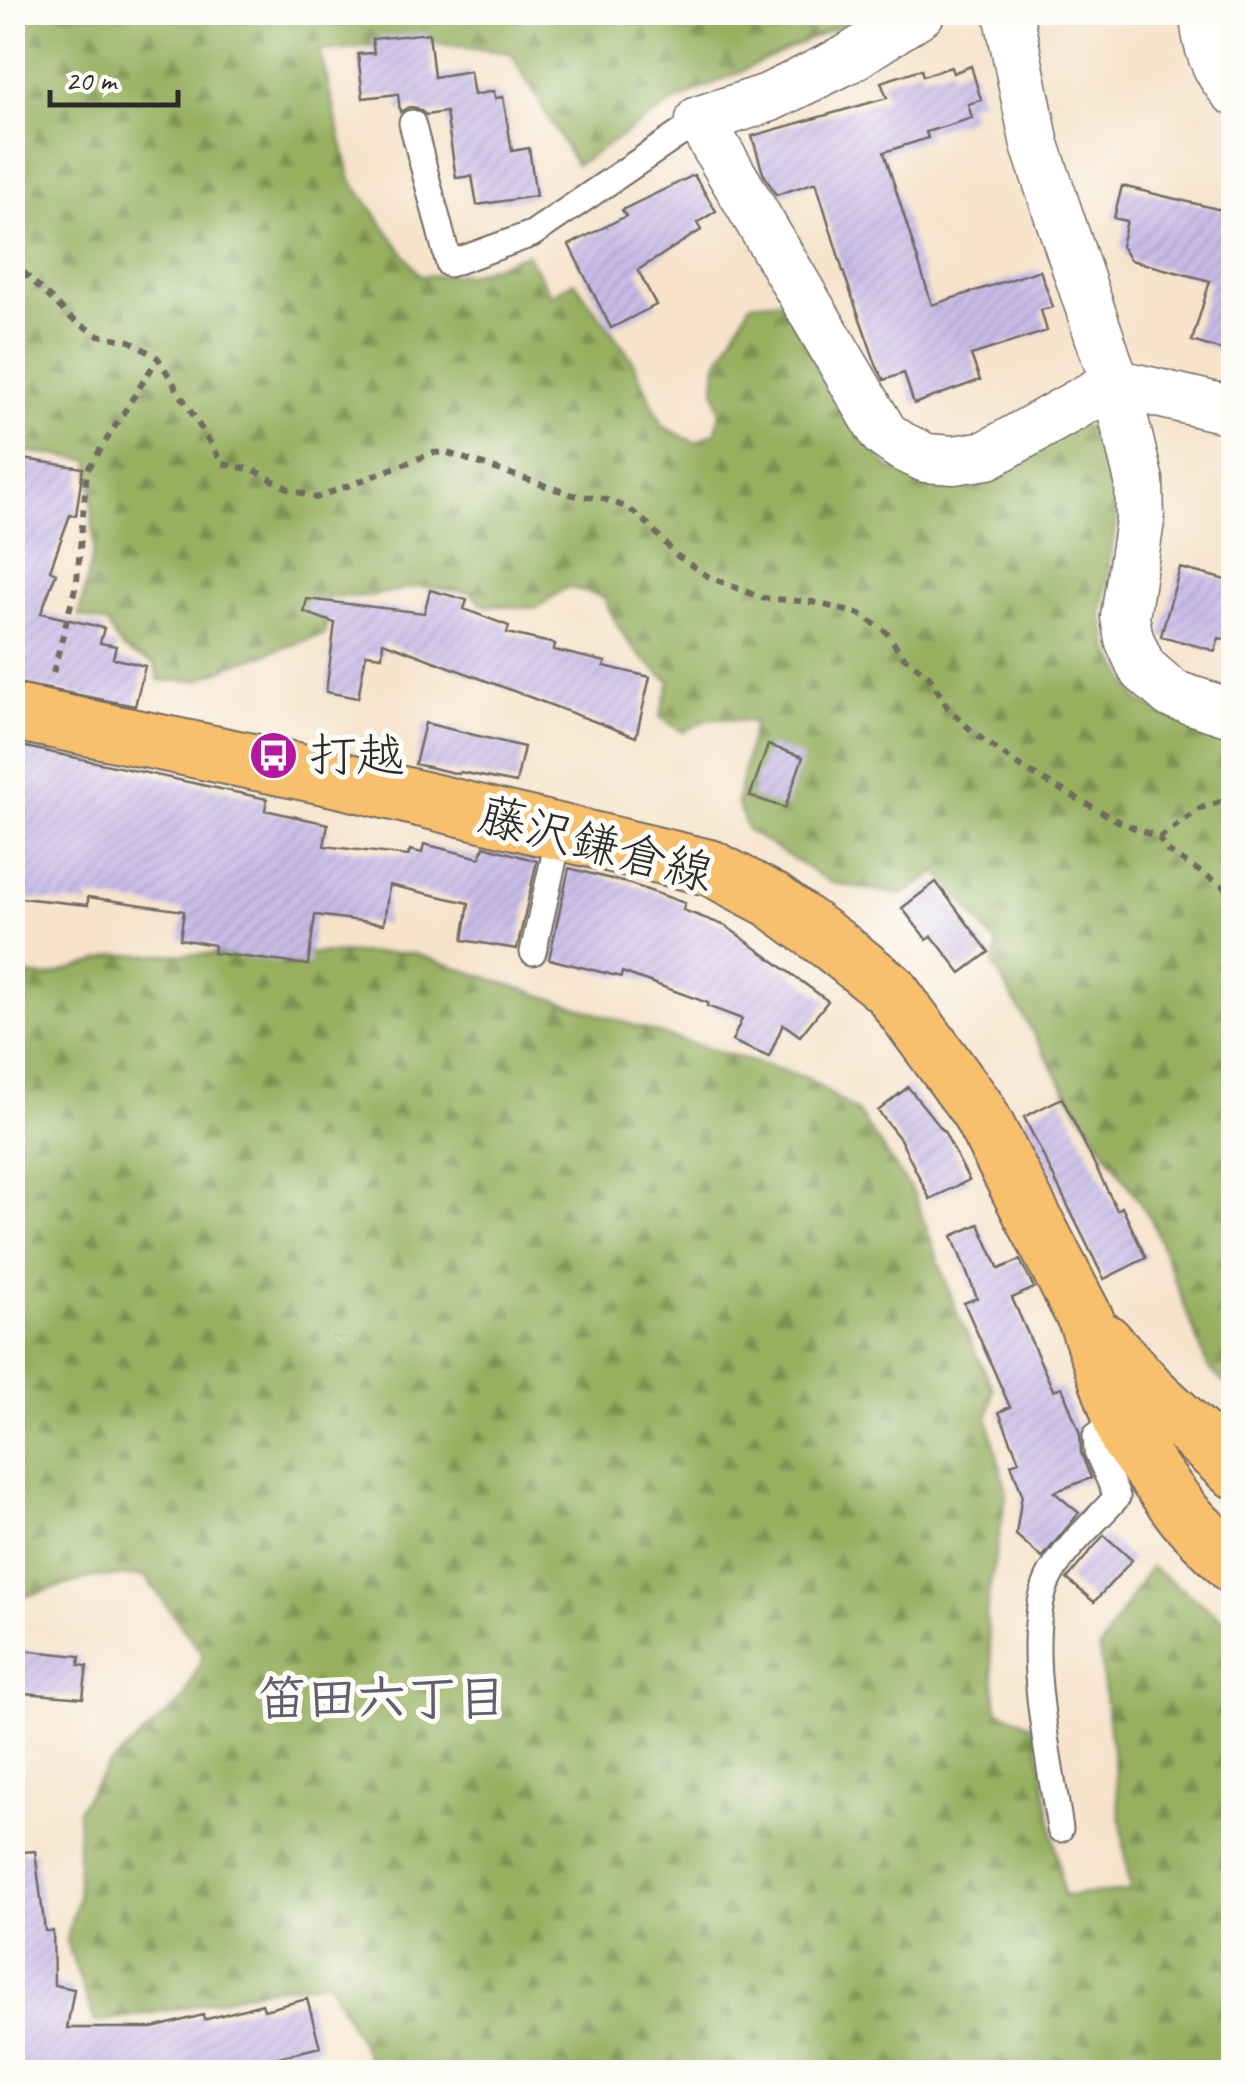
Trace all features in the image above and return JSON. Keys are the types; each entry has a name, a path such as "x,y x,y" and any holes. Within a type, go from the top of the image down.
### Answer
{"main road":[{"name":"藤沢鎌倉線","path":"27,714 337,780 711,868 772,900 890,990 978,1110 1086,1320 1128,1438 1185,1516 1234,1566"},
{"name":"藤沢鎌倉線","path":"1086,1320 1151,1393 1234,1470"}],"street":[{"path":"921,12 832,67 768,98 700,120 884,434 926,458 954,460 987,455 1115,383 1234,411"},
{"path":"1008,12 1035,144 1115,383 1139,481 1140,521 1125,617 1129,638 1142,668 1172,694 1234,714"},
{"path":"1204,12 1211,56 1234,91"}],"lane":[{"path":"412,123 449,264 532,234 700,120"},
{"path":"532,952 560,832"},
{"path":"1060,1829 1036,1663 1038,1623 1043,1591 1052,1571 1117,1497 1097,1451 1096,1436 1120,1417"}],"path":[{"path":"12,261 72,319 98,335 130,341 158,358 224,464 254,470 316,498 444,452 573,496 604,499 628,508 676,554 709,577 762,598 812,602 860,614 886,632 904,657 929,676 948,708 975,734 1027,771 1120,822 1158,838 1167,851 1234,893"},
{"path":"27,714 77,581 87,471 158,358"},
{"path":"1158,838 1201,808 1220,802 1234,809"}],"green space":[{"path":"13,13 867,13 678,100 576,165 511,53 415,41 320,51 351,180 420,276 470,274 527,254 551,295 574,281 631,358 663,426 695,443 716,432 720,411 715,389 717,364 751,303 782,300 835,404 890,469 958,475 1072,426 1098,426 1111,459 1117,513 1102,614 1110,651 1139,701 1206,732 1233,738 1233,1392 1208,1367 1152,1221 1066,1090 993,964 998,946 938,872 903,895 832,883 748,831 737,803 754,722 711,718 683,732 660,717 670,681 630,644 604,597 567,587 536,608 484,605 470,592 419,586 371,596 328,597 325,634 198,680 160,681 154,663 125,650 108,624 79,616 94,549 90,460 13,450"},
{"path":"412,953 807,1078 858,1113 914,1194 959,1318 993,1388 988,1419 1007,1493 986,1616 997,1709 1035,1727 1064,1896 1130,1891 1099,1649 1150,1567 1233,1626 1233,2072 345,2072 368,2057 328,1982 263,1989 188,2007 95,2022 66,1940 78,1896 78,1809 107,1767 183,1700 203,1655 145,1576 93,1577 13,1600 13,974 47,977 116,955"}],"building":[{"path":"429,33 434,77 470,71 474,95 494,91 495,98 503,97 512,151 529,148 536,196 477,205 472,176 456,178 446,112 426,115 409,107 400,112 398,94 363,98 358,54 374,53 372,39"},
{"path":"971,66 981,100 968,104 972,118 926,132 928,138 884,152 932,305 1040,270 1053,307 1041,310 1047,331 971,355 980,380 914,404 904,373 884,380 877,367 816,182 776,195 763,173 752,136 887,98 881,82 921,69 923,76 951,67 953,73"},
{"path":"694,175 716,211 697,223 701,230 638,270 656,305 611,328 569,245 626,216 622,210"},
{"path":"1122,186 1234,213 1234,354 1192,341 1210,281 1130,260 1121,246 1127,221 1114,218"},
{"path":"17,458 83,468 76,515 70,515 50,570 56,573 41,613 104,628 100,643 116,646 113,658 145,666 135,706 12,682 12,486"},
{"path":"1180,568 1234,582 1234,641 1219,638 1215,651 1161,636"},
{"path":"430,590 467,600 464,609 509,626 507,633 555,644 554,650 650,677 636,737 383,642 382,656 366,654 358,698 326,692 335,623 304,612 307,599 424,613"},
{"path":"425,723 524,747 516,783 415,764"},
{"path":"12,744 267,799 265,810 328,824 324,846 408,856 410,850 422,853 424,844 480,858 484,846 537,861 517,949 463,940 469,903 389,885 384,924 315,915 308,965 213,953 214,945 180,939 184,911 88,897 88,905 12,897"},
{"path":"768,745 803,757 785,808 750,796"},
{"path":"569,868 685,903 683,910 726,926 828,1001 800,1036 783,1024 769,1057 732,1041 742,1019 707,1006 708,1003 622,972 621,977 549,959"},
{"path":"936,882 989,952 961,973 932,936 927,940 902,908"},
{"path":"908,1087 945,1133 969,1180 930,1199 900,1139 878,1111"},
{"path":"1062,1098 1117,1210 1122,1207 1146,1258 1104,1279 1024,1117"},
{"path":"979,1224 999,1269 1020,1260 1034,1288 1012,1298 1053,1390 1062,1387 1091,1478 1054,1492 1079,1513 1042,1558 1016,1535 1022,1494 1011,1464 1019,1461 999,1412 1010,1407 964,1303 977,1298 952,1236"},
{"path":"1104,1535 1132,1560 1094,1602 1067,1579"},
{"path":"12,1649 80,1656 79,1665 87,1666 83,1698 12,1692"},
{"path":"35,1851 45,1931 53,1931 54,1985 74,1989 67,2028 153,2028 203,2015 204,2020 262,2004 264,2010 307,1999 320,2047 262,2061 264,2065 237,2072 12,2072 12,1853"}],"place":[{"name":"打越","path":"274,755"}],"district":[{"name":"笛田六丁目","path":"382,1698"}]}
